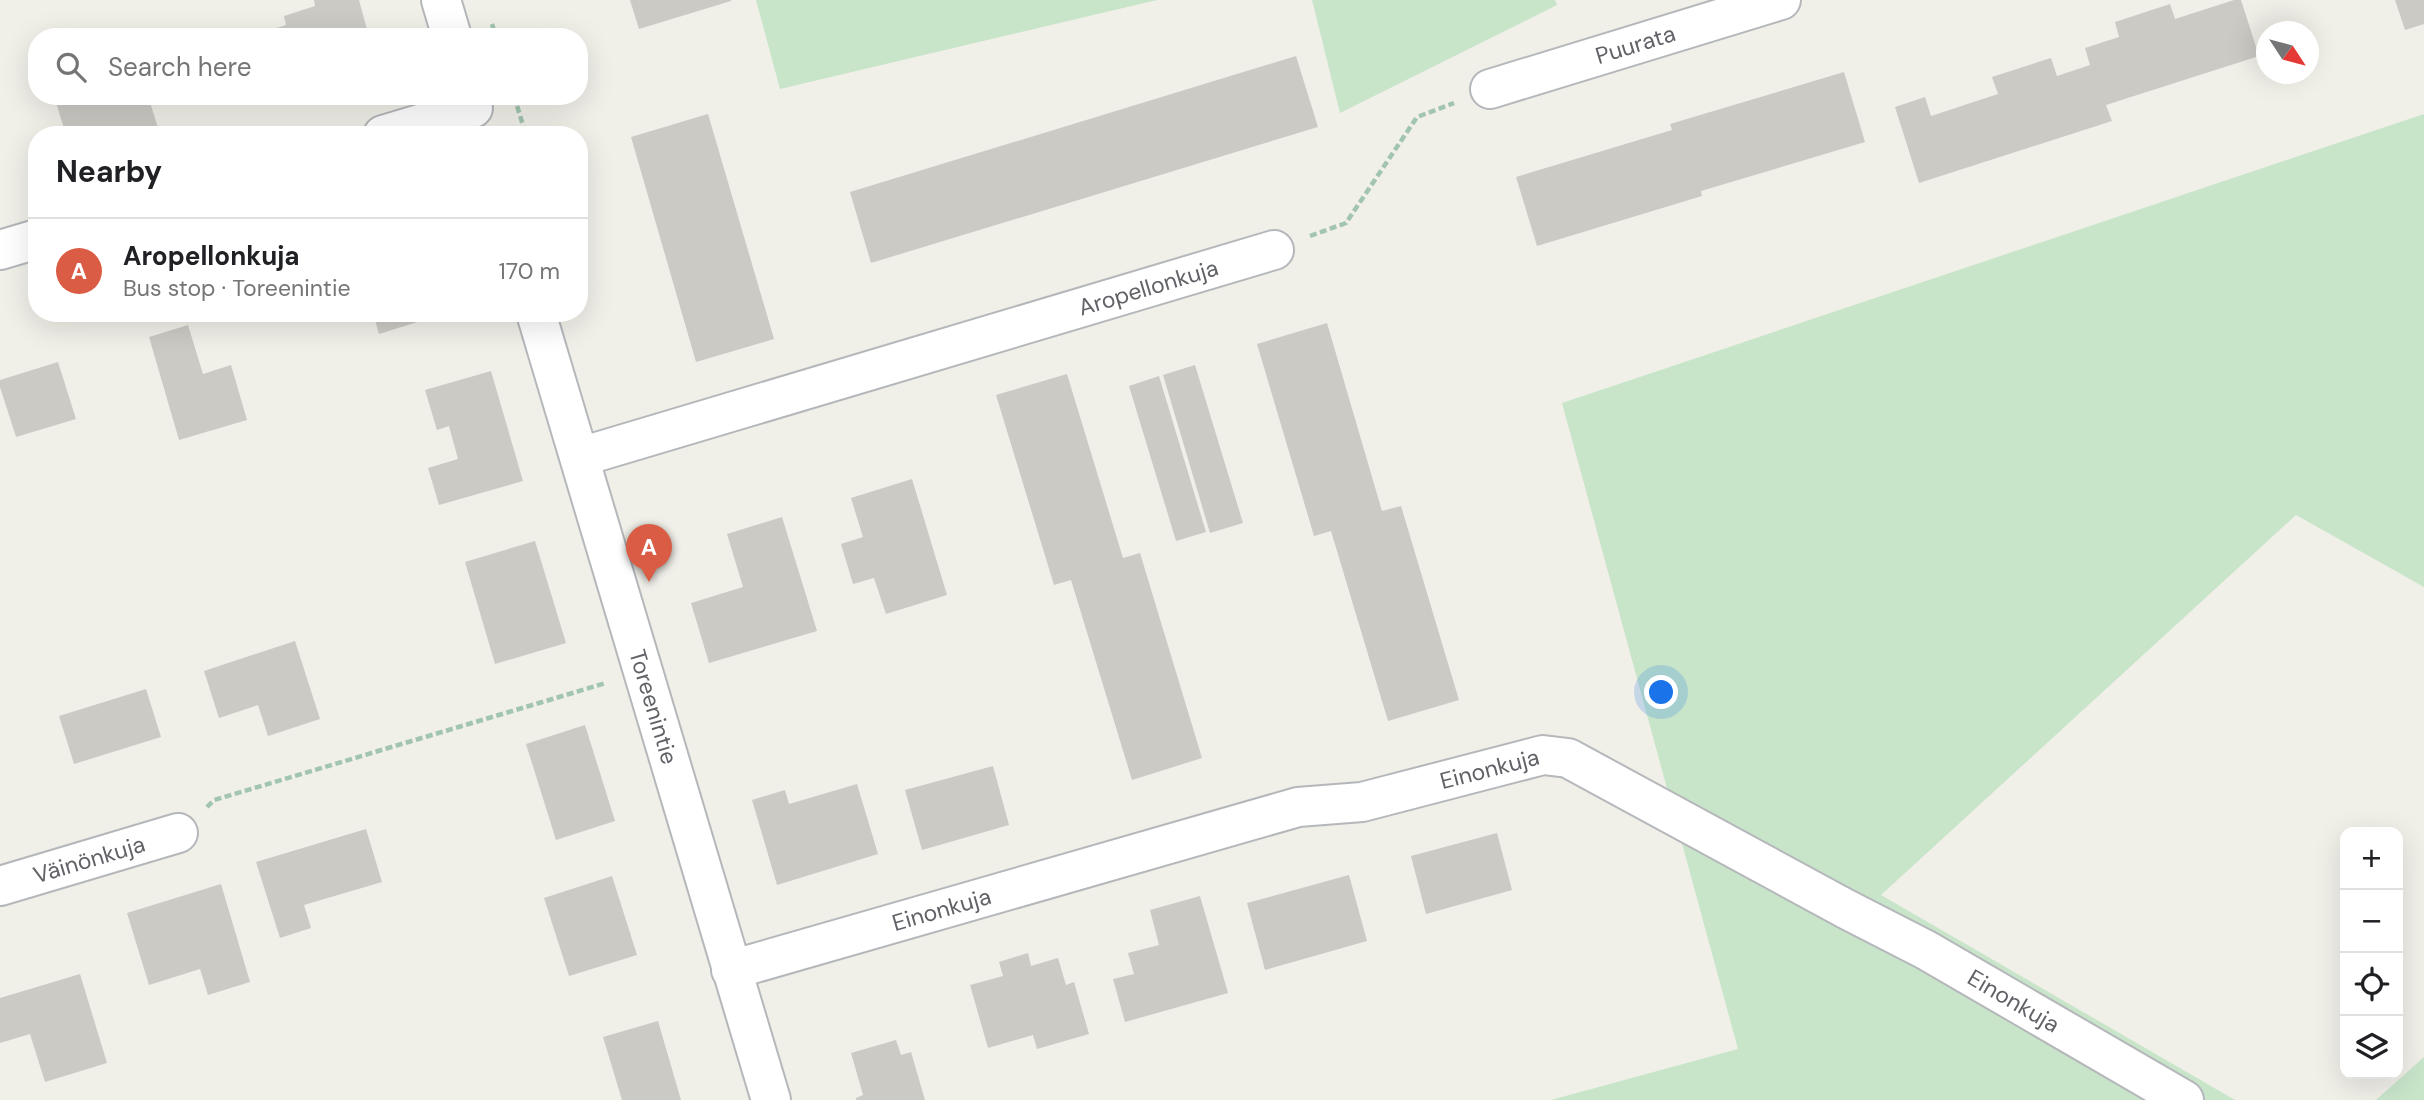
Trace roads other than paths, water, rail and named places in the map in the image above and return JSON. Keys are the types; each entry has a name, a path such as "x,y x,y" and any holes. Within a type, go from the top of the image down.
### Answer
{"street":[{"path":"441,0 449,28"},
{"name":"Puurata","path":"1490,89 1781,0"},
{"path":"420,126 474,113"},
{"path":"0,250 28,242"},
{"name":"Aropellonkuja","path":"580,457 1274,250"},
{"name":"Toreenintie","path":"539,322 771,1100"},
{"name":"Einonkuja","path":"731,970 1298,807 1362,802 1543,755 1568,758 1926,950 2184,1100"},
{"name":"Väinönkuja","path":"0,886 178,833"}],"place":[{"name":"Aropellonkuja","path":"649,582"}]}
